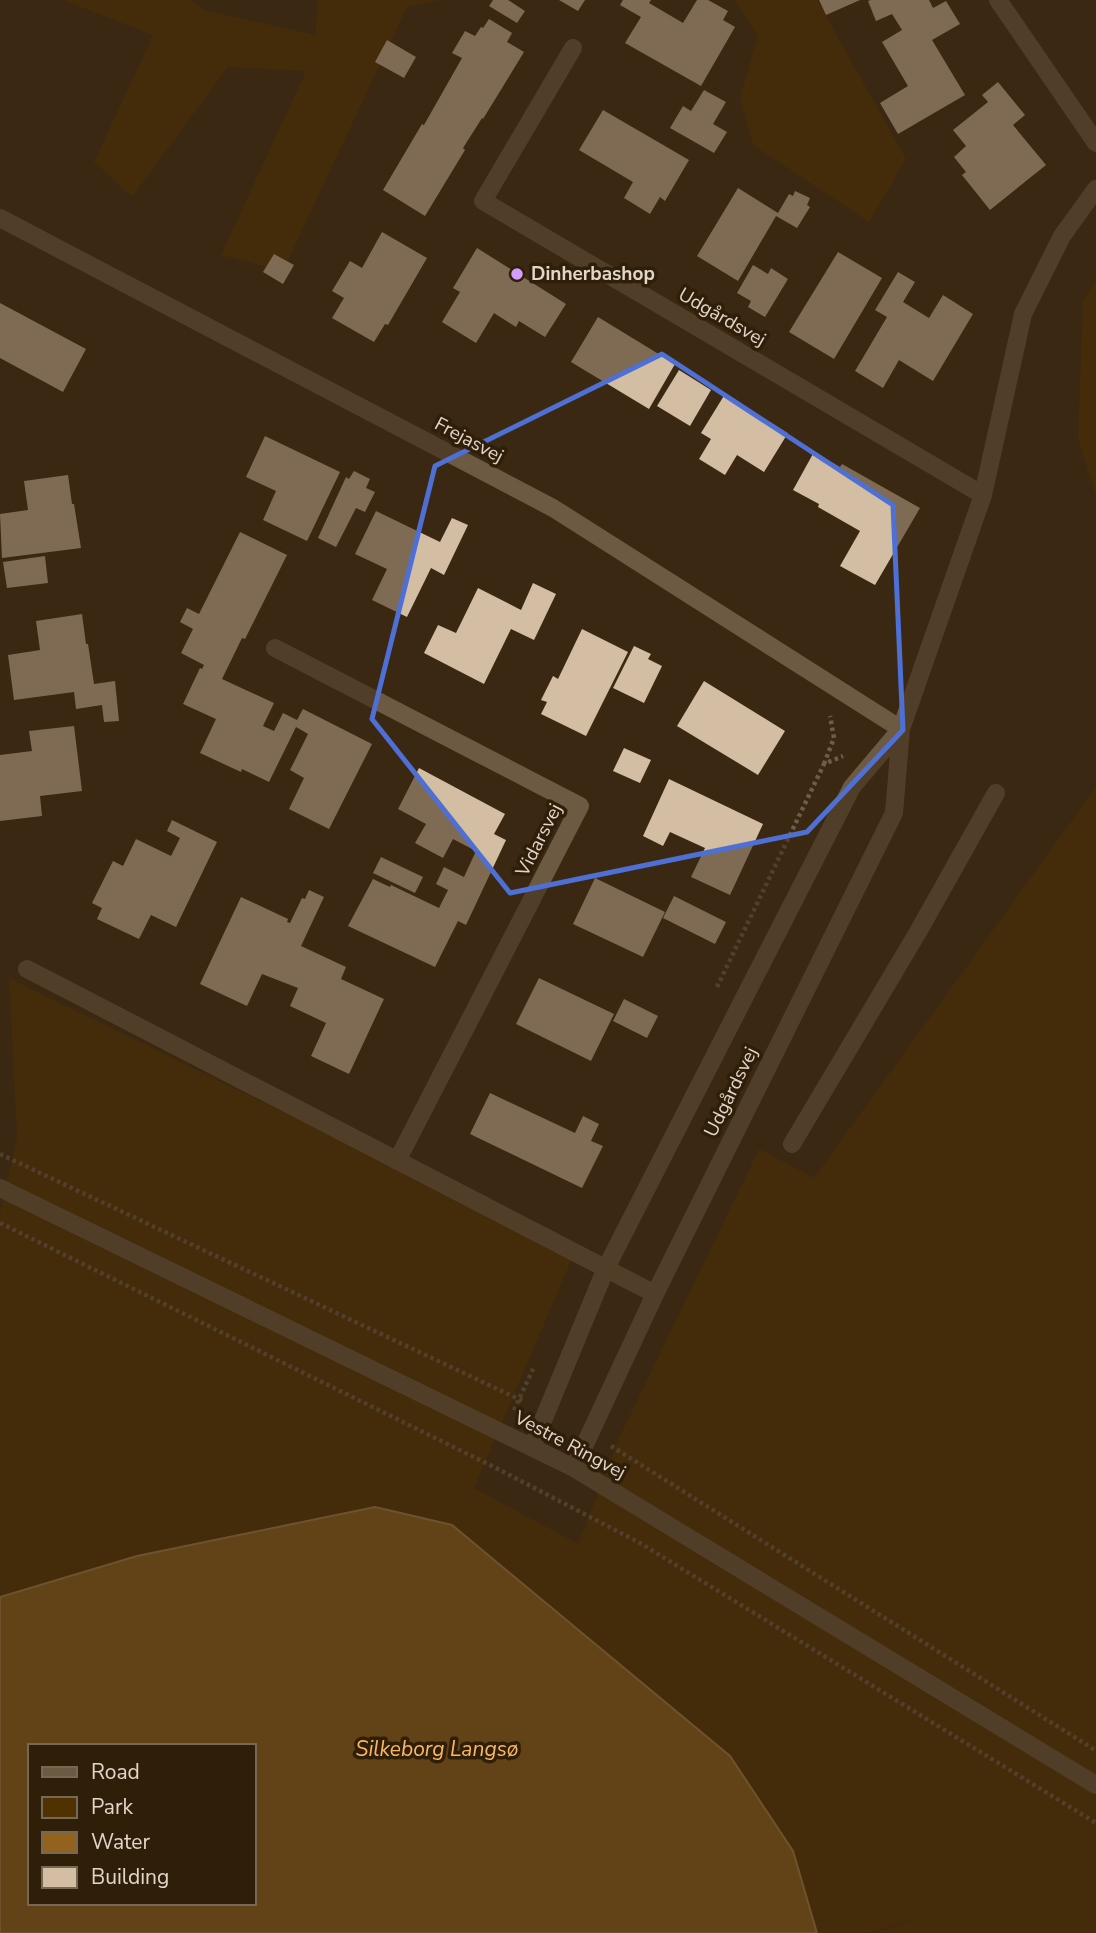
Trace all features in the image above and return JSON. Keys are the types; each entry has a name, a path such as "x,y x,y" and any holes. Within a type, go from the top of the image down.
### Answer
{"street":[{"path":"998,0 1096,143"},
{"name":"Udgårdsvej","path":"573,48 483,201 983,495"},
{"name":"Udgårdsvej","path":"574,1468 655,1294 894,813 901,729 983,495 1023,314 1062,236 1096,189"},
{"name":"Frejasvej","path":"0,218 553,508 901,729"},
{"name":"Vidarsvej","path":"275,648 580,806 397,1161"},
{"name":"Udgårdsvej","path":"532,1447 606,1268 852,787 901,729"},
{"path":"792,1144 918,932 996,793"},
{"path":"27,969 655,1294"},
{"name":"Vestre Ringvej","path":"0,1188 574,1468 1096,1784"}],"path":[{"path":"824,680 834,738 824,764"},
{"path":"0,1223 481,1460 640,1543 1096,1823"}],"highlighted area":[{"path":"662,354 893,505 903,730 807,832 510,893 372,719 435,466"}],"green space":[{"path":"63,0 190,0 204,10 315,35 318,0 441,0 407,7 283,271 221,255 306,71 228,67 132,197 94,162 153,35"},
{"path":"735,0 817,0 906,159 869,222 753,145 740,98 758,37"},
{"path":"1096,282 1096,495 1078,439 1083,300"},
{"path":"1096,787 1096,1933 874,1933 917,1919 867,1933 817,1933 793,1851 137,1556 0,1597 0,1213 17,1138 9,978 574,1254 474,1488 578,1544 621,1434 759,1149 814,1178"}],"water":[{"name":"Silkeborg Langsø","path":"375,1507 452,1525 730,1756 793,1851 817,1933 0,1933 0,1597 137,1556"}],"building":[{"path":"493,0 508,0 525,11 517,23 489,6"},
{"path":"559,0 585,0 578,11"},
{"path":"623,0 651,0 649,3 683,23 697,0 708,0 728,11 723,20 735,27 701,86 625,43 641,17 620,5"},
{"path":"819,0 860,0 826,15"},
{"path":"929,0 933,8 946,1 960,24 932,40 965,95 898,134 880,103 908,86 882,42 902,30 892,14 876,21 868,1"},
{"path":"489,19 512,33 507,42 524,52 463,148 465,150 425,216 383,190 462,58 452,53 465,31 475,36"},
{"path":"387,40 416,57 404,78 375,62"},
{"path":"998,82 1025,115 1013,125 1046,165 990,210 962,175 966,172 954,157 966,146 953,130 988,102 982,95"},
{"path":"704,90 726,102 713,124 727,132 714,153 670,128 683,106 691,111"},
{"path":"603,110 689,160 665,201 660,197 650,214 624,198 633,182 579,150"},
{"path":"738,188 778,213 789,194 793,196 795,191 810,198 807,205 810,207 797,228 776,216 738,281 697,256"},
{"path":"382,232 427,258 388,325 385,324 374,342 332,318 344,298 332,291 350,261 362,268"},
{"path":"477,248 566,304 545,337 519,321 516,327 494,313 476,343 442,322 460,292 453,288"},
{"path":"838,252 882,278 834,359 789,332"},
{"path":"274,254 294,265 283,284 263,272"},
{"path":"753,265 768,274 771,268 788,279 765,317 748,307 751,301 737,293"},
{"path":"898,272 915,282 903,302 929,318 943,295 973,314 933,381 899,360 883,388 855,371 887,317 875,310"},
{"path":"0,303 86,349 63,392 0,358"},
{"path":"598,317 675,364 649,409 571,362"},
{"path":"679,370 711,390 690,426 657,406"},
{"path":"725,394 788,433 764,472 737,455 725,475 699,459 711,439 701,433"},
{"path":"265,436 340,472 307,541 263,520 276,491 246,477"},
{"path":"814,452 840,467 842,464 920,508 875,585 840,566 860,531 793,490"},
{"path":"354,471 370,479 366,488 375,492 365,512 356,508 336,547 318,538 346,477 349,479"},
{"path":"68,475 81,548 2,558 0,514 28,510 24,481"},
{"path":"376,511 440,542 452,518 468,525 444,575 431,568 407,617 372,600 387,569 355,554"},
{"path":"240,532 287,555 222,679 274,703 263,726 274,731 283,713 297,720 303,709 372,744 329,829 289,809 304,778 290,770 308,734 296,727 269,782 200,753 216,719 183,704 204,665 181,653 193,629 180,622 187,608 199,614"},
{"path":"45,556 48,583 7,588 3,562"},
{"path":"533,583 556,594 534,640 511,629 484,684 424,653 438,625 456,633 478,588 521,610"},
{"path":"82,614 94,684 115,681 119,721 104,722 102,705 76,709 74,692 14,700 8,655 40,650 36,621"},
{"path":"582,629 628,652 586,736 541,714 547,702 541,700 553,676 558,679"},
{"path":"634,646 651,654 648,659 662,666 644,703 613,688"},
{"path":"704,681 785,731 758,775 677,726"},
{"path":"74,726 82,791 40,796 42,816 0,821 0,755 32,751 29,731"},
{"path":"624,748 651,760 640,783 613,771"},
{"path":"419,768 505,814 494,834 506,840 466,925 458,921 435,967 348,926 373,879 439,908 448,890 436,884 444,867 464,877 476,851 453,839 443,858 415,843 426,824 398,809"},
{"path":"669,779 763,824 730,895 691,877 705,848 670,832 663,846 643,836"},
{"path":"172,820 217,842 176,927 151,915 139,939 97,919 102,908 92,903 113,861 123,866 136,839 171,856 180,838 167,831"},
{"path":"381,857 423,877 415,893 373,873"},
{"path":"595,878 665,912 643,957 573,924"},
{"path":"309,890 324,897 301,946 346,967 341,979 384,999 349,1074 311,1056 326,1023 290,1006 298,988 262,974 247,1006 200,984 241,897 288,919 287,922 290,923"},
{"path":"674,896 726,922 715,944 663,918"},
{"path":"539,978 614,1014 591,1061 516,1024"},
{"path":"624,999 658,1016 647,1038 613,1021"},
{"path":"490,1093 575,1133 583,1116 599,1124 591,1141 603,1146 582,1188 470,1134"}],"place":[{"name":"Dinherbashop","path":"517,274"}]}
